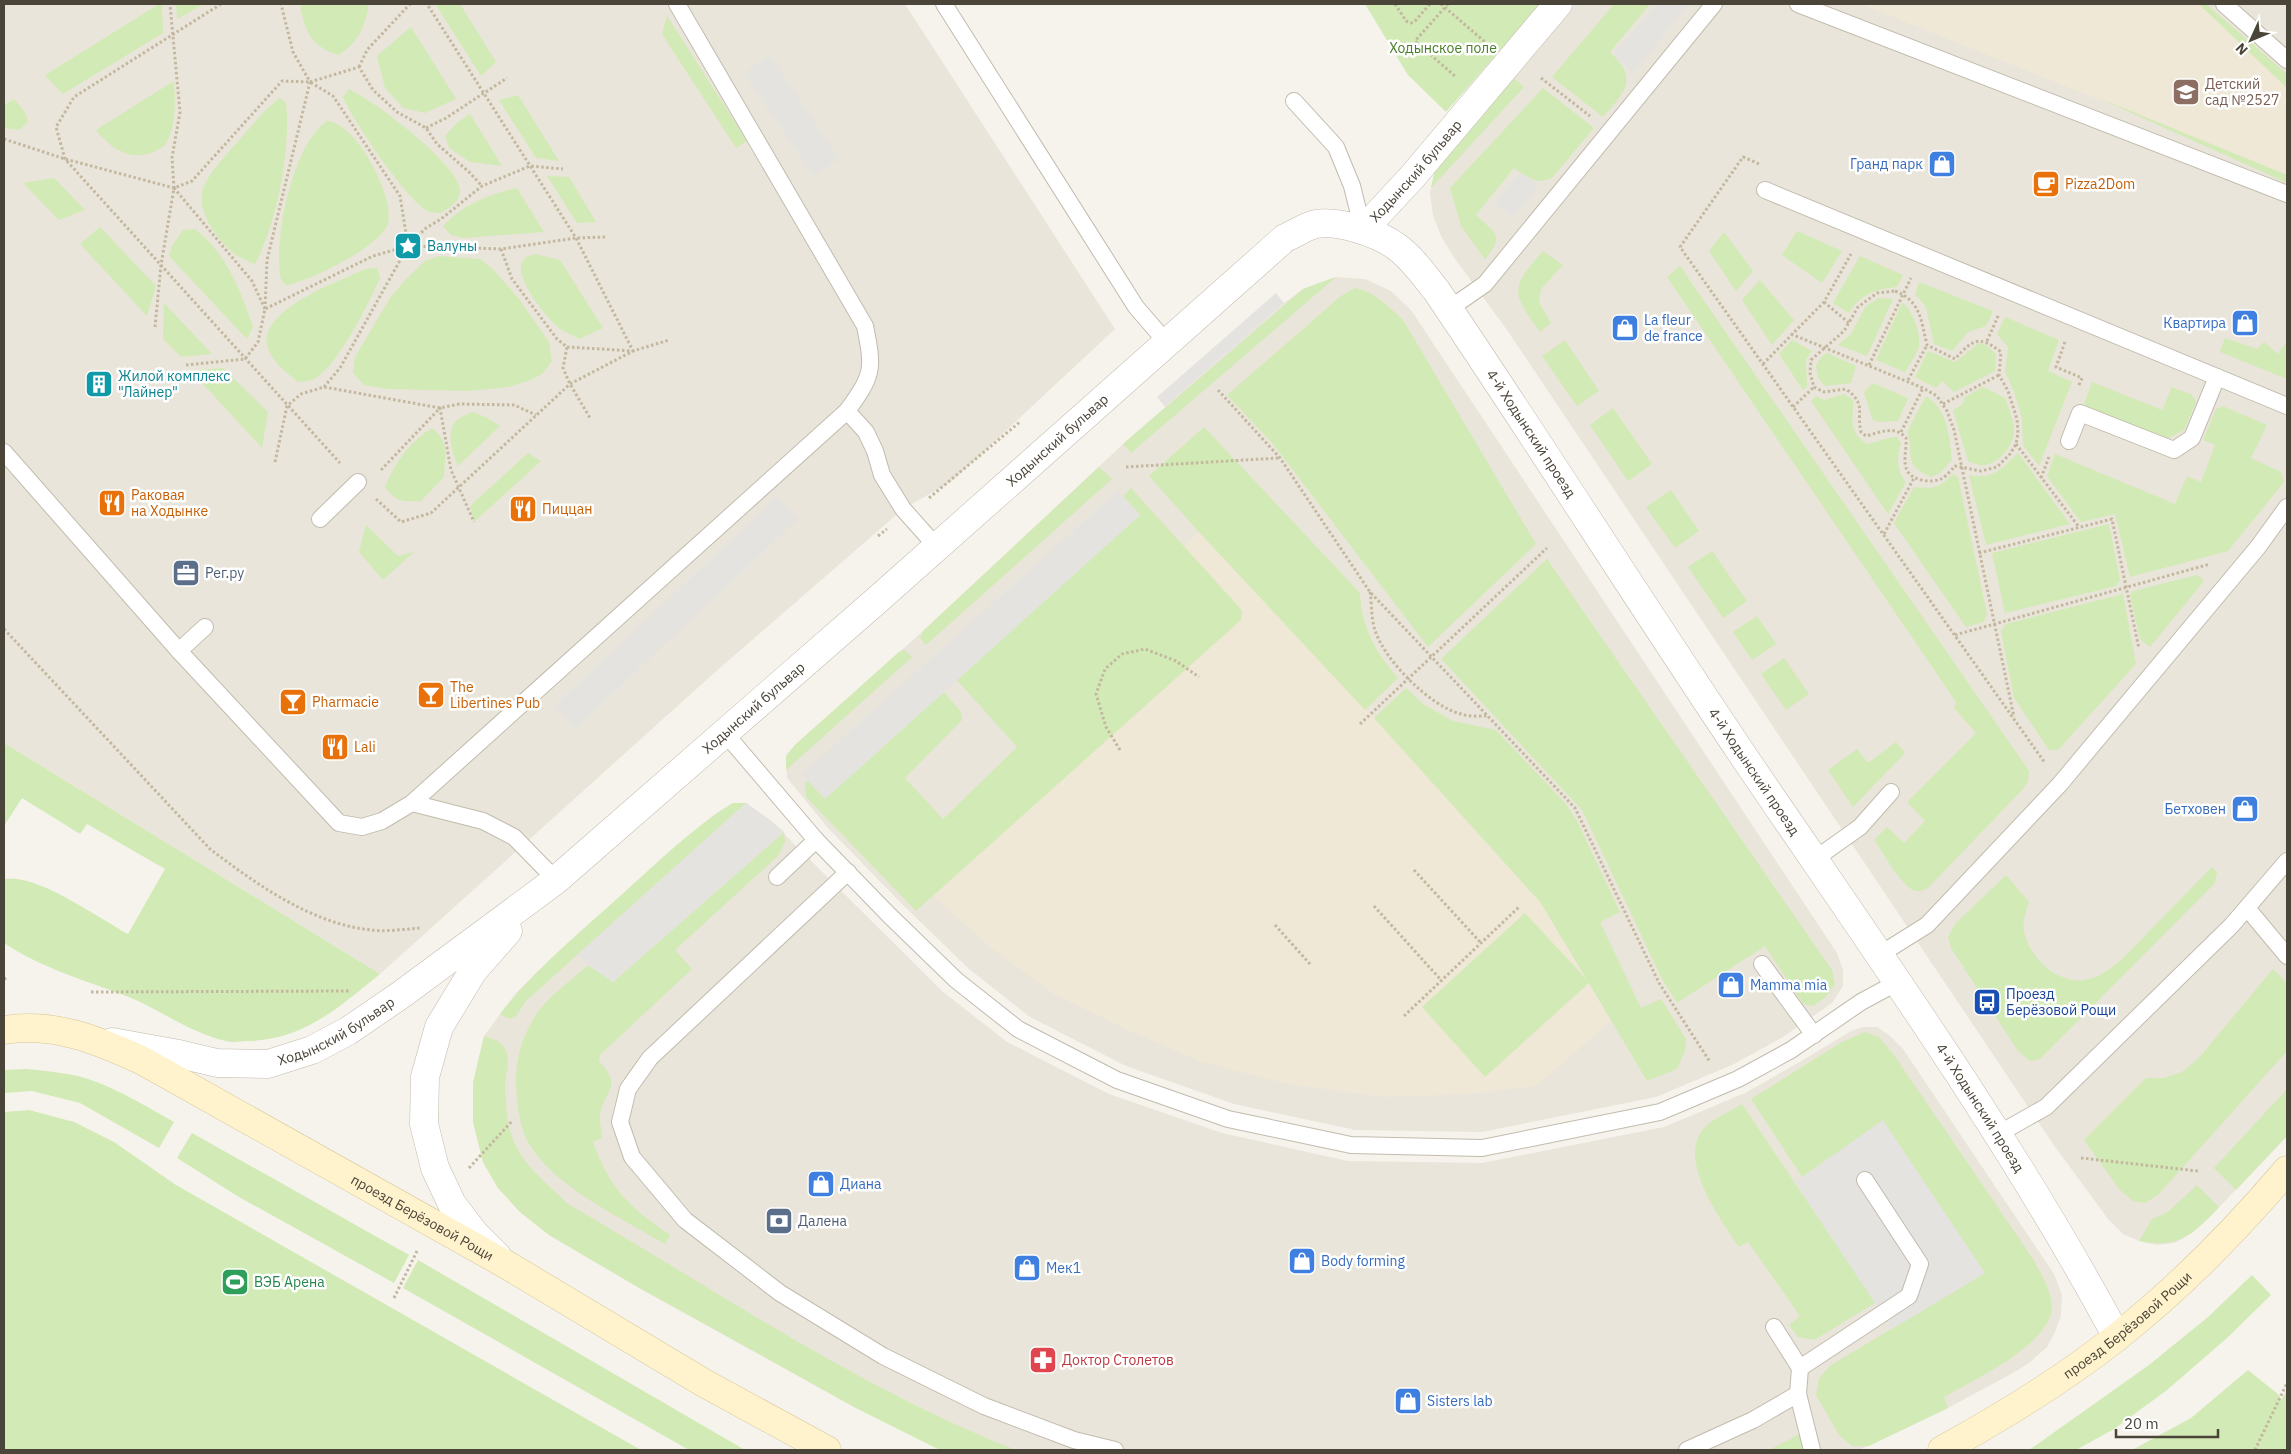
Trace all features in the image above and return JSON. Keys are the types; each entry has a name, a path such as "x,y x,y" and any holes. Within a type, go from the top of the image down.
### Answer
{"street":[{"name":"Ходынский бульвар","path":"96,1040 179,1054 217,1064 268,1064 312,1050 348,1031 402,994 549,886 876,601 1285,238 1316,224 1338,224 1363,230 1413,176 1558,4"},
{"name":"4-й Ходынский проезд","path":"1363,230 1396,247 1420,270 1449,309 1740,751 1898,982 1998,1134 2075,1259 2117,1337"},
{"name":"Ходынский бульвар","path":"507,1266 475,1234 452,1204 435,1168 424,1124 425,1077 439,1027 473,971 549,886"},
{"name":"проезд Берёзовой Рощи","path":"4,1030 18,1028 56,1030 96,1040 175,1079 507,1266 704,1383 827,1450"},
{"name":"проезд Берёзовой Рощи","path":"1942,1450 2059,1379 2117,1337 2177,1284 2244,1217 2287,1170"}],"lane":[{"path":"4,452 179,650 339,823 362,827 376,823 412,802 847,411 867,384 872,358 865,326 677,4"},
{"path":"944,4 1136,307 1167,343"},
{"path":"1449,309 1485,284 1714,4"},
{"path":"1798,4 2287,194"},
{"path":"2224,4 2287,60"},
{"path":"1294,101 1336,147 1352,186 1363,230"},
{"path":"1766,190 2287,406"},
{"path":"2070,441 2080,413 2174,450 2192,438 2217,377"},
{"path":"847,411 866,432 875,451 882,475 908,514 936,546"},
{"path":"320,519 358,482"},
{"path":"1879,955 1927,924 2060,784 2258,547 2287,508"},
{"path":"179,650 205,626"},
{"path":"724,732 816,840 956,980 1018,1029 1117,1080 1228,1119 1352,1145 1482,1148 1660,1112 1724,1085 1791,1050 1861,1002 1898,982"},
{"path":"1815,859 1860,827 1891,792"},
{"path":"412,802 483,821 514,837 549,886"},
{"path":"777,877 816,840"},
{"path":"1998,1134 2046,1107 2247,908 2287,861"},
{"path":"848,872 650,1058 628,1088 620,1122 632,1157 686,1220 780,1293 883,1356 984,1406 1074,1440 1114,1450"},
{"path":"2247,908 2268,944 2287,956"},
{"path":"1762,964 1814,1035"},
{"path":"1800,1368 1909,1296 1920,1264 1865,1180"},
{"path":"1774,1327 1800,1368 1798,1394 1812,1450"},
{"path":"1687,1450 1752,1420 1798,1394"}],"path":[{"path":"155,327 161,265 174,188 172,158 180,112 170,4"},
{"path":"221,4 74,97 56,127 65,159 287,406 358,482 400,522 431,513 570,384 633,351 670,340"},
{"path":"281,4 293,52 310,82 333,96 400,196 408,246"},
{"path":"4,139 65,159 174,188 192,181 282,81 310,82 359,67 367,50 410,4"},
{"path":"427,4 576,238 633,351"},
{"path":"1395,4 1406,21 1411,23 1430,4"},
{"path":"1441,4 1446,5 1491,47"},
{"path":"1446,5 1415,41 1479,98"},
{"path":"359,67 372,90 397,112 426,128 437,144 482,186"},
{"path":"426,128 446,118 507,78"},
{"path":"1541,78 1610,131"},
{"path":"186,365 245,359 258,342 265,309 267,260 310,82"},
{"path":"1761,165 1743,158 1680,246 2050,770"},
{"path":"324,387 340,368 408,246 426,228 441,219 482,186 530,166 563,169"},
{"path":"174,188 201,224 252,281 265,309"},
{"path":"265,309 373,256 408,246 501,248 576,238 606,237"},
{"path":"501,248 512,279 557,339 567,347 633,351"},
{"path":"1763,364 1824,302 1854,249"},
{"path":"1869,365 1913,274"},
{"path":"1908,380 1927,345 1920,316 1910,298 1894,292 1877,293 1858,306 1844,331 1811,360 1810,373 1814,387 1824,392 1846,389 1858,398 1862,410 1858,421 1861,432 1866,436 1892,429 1901,432 1906,438 1905,459 1908,472 1914,478 1930,481 1942,479 1955,466 1981,471 1997,467 2010,454 2016,444 2018,433 2017,419 2008,391 1999,375 2001,352 1987,341 1979,340 1967,346 1955,359 1927,345"},
{"path":"1824,302 1849,323"},
{"path":"1987,341 2000,310"},
{"path":"1791,334 1908,380 1937,396 1942,404 1954,430 2015,720"},
{"path":"567,347 563,368 590,418"},
{"path":"1942,404 1999,375"},
{"path":"275,462 287,406 301,394 324,387 440,408 459,404 514,405 536,415"},
{"path":"1793,407 1814,387"},
{"path":"1901,432 1923,388"},
{"path":"1218,390 1280,458 1370,592 1575,808 1659,983 1724,1085"},
{"path":"358,482 378,474 440,408"},
{"path":"440,408 451,470 474,522"},
{"path":"878,536 951,482 1021,421"},
{"path":"2016,444 2079,527"},
{"path":"1126,467 1280,458"},
{"path":"1884,534 1914,478"},
{"path":"1980,553 2112,519 2140,655"},
{"path":"1360,724 1547,548"},
{"path":"1955,635 2213,563"},
{"path":"1370,592 1375,631 1390,658 1408,678 1428,697 1461,714 1489,716"},
{"path":"4,629 210,849 247,877 289,903 333,921 371,930 421,928"},
{"path":"1120,750 1106,727 1096,694 1106,669 1122,654 1145,649 1176,661 1200,677"},
{"path":"1414,870 1481,943"},
{"path":"1374,906 1441,980"},
{"path":"1404,1016 1519,906"},
{"path":"1275,926 1310,964"},
{"path":"91,992 359,991"},
{"path":"2081,1158 2198,1171"},
{"path":"2255,1450 2287,1383"}],"shaded area":[{"path":"4,4 905,4 1115,329 951,482 903,509 713,674 380,974 4,743"},
{"path":"1575,4 2287,4 2287,1136 2209,1218 2192,1233 2175,1243 2156,1245 2139,1241 2123,1234 2108,1219 2053,1144 1507,330 1453,256 1441,236 1433,216 1430,193 1436,166"},
{"path":"1657,4 1688,4 1633,73 1613,55"},
{"name":"Детский сад №2527","path":"1861,4 2199,4 2287,88 2287,175"},
{"path":"770,55 839,159 813,176 744,73"},
{"path":"1520,172 1539,185 1513,218 1495,203"},
{"path":"1336,277 1365,279 1391,291 1411,310 1837,953 1843,970 1843,986 1832,1003 1783,1037 1732,1065 1656,1097 1482,1132 1355,1130 1234,1104 1126,1066 1030,1017 969,969 903,905 828,828 787,778 786,756 795,745 923,631 1123,444 1284,303 1303,289"},
{"path":"1276,293 1284,303 1165,407 1157,397"},
{"path":"1118,491 1140,515 825,799 802,774"},
{"path":"777,497 798,519 575,729 554,706"},
{"path":"1199,532 1374,718 1541,903 1611,1021 1536,1086 1467,1094 1383,1097 1288,1084 1202,1062 1126,1029 1054,994 989,946 932,895 1099,745 1136,592"},
{"path":"733,803 746,803 770,820 942,991 1007,1042 1109,1094 1222,1133 1348,1161 1482,1163 1664,1127 1745,1093 1851,1031 1863,1027 1877,1027 1889,1035 1903,1049 2054,1274 2062,1295 2061,1315 2055,1332 2047,1347 2029,1363 2011,1374 1948,1408 1859,1450 940,1450 854,1407 641,1289 549,1235 520,1212 498,1188 483,1162 473,1122 473,1083 484,1036 516,993 538,971 668,853 715,814"},
{"path":"746,803 784,832 613,982 577,955"},
{"path":"1883,1120 1985,1273 1892,1329 1795,1182"}],"green space":[{"path":"159,4 162,4 163,33 63,94 45,75"},
{"path":"176,4 204,4 177,19"},
{"path":"305,4 369,4 360,34 345,51 338,55 321,47 311,37 300,7"},
{"path":"460,4 496,62 481,76 436,5"},
{"name":"Ходынское поле","path":"1365,4 1541,4 1446,112 1408,75"},
{"path":"1614,4 1650,4 1610,52 1624,70 1626,85 1623,93 1603,117 1552,77"},
{"path":"2199,4 2206,4 2287,74 2287,88"},
{"path":"667,16 747,141 736,148 662,34"},
{"path":"411,27 456,99 425,113 403,108 385,88 377,56"},
{"path":"1512,77 1524,87 1431,188 1436,166"},
{"path":"174,81 175,106 172,130 163,147 138,155 122,152 108,143 96,130"},
{"path":"1543,88 1594,128 1552,178 1541,181 1532,179 1514,168 1476,215 1496,235 1495,245 1485,259 1461,226 1450,188"},
{"path":"349,89 361,95 395,119 431,150 446,166 456,180 460,191 460,195 454,204 441,213 429,212 406,190 380,158 349,108 343,97"},
{"path":"518,95 559,161 536,158 499,100"},
{"path":"2094,96 2287,175 2287,183"},
{"path":"280,98 286,103 287,121 281,185 270,228 255,264 237,256 216,234 205,214 202,194 208,178 221,161 264,112"},
{"path":"14,99 25,112 28,122 19,130 4,128 4,105"},
{"path":"470,114 502,166 470,162 449,148 445,136 457,123"},
{"path":"327,121 338,125 350,134 371,163 386,196 389,211 388,223 383,232 373,242 343,262 310,278 286,285 281,280 279,263 283,219 288,195 304,150 315,133"},
{"path":"547,176 569,177 596,222 577,223"},
{"path":"54,178 85,210 59,220 23,183"},
{"path":"517,188 544,232 463,238 451,235 443,226 459,212 477,201"},
{"path":"100,227 156,286 147,316 80,244"},
{"path":"195,229 216,250 237,286 253,327 247,339 169,256 172,246 183,230"},
{"path":"1797,231 1842,251 1822,283 1782,255"},
{"path":"1724,232 1753,271 1736,291 1709,251"},
{"path":"1543,251 1563,265 1541,289 1539,302 1551,323 1540,332 1524,308 1518,290 1520,282 1532,263"},
{"path":"535,254 560,260 603,328 580,339 563,331 550,319 530,293 522,275 521,267 526,257"},
{"path":"439,256 480,259 494,270 519,299 549,342 552,361 542,374 531,380 509,387 469,391 388,389 364,385 353,373 355,357 390,298 425,261"},
{"path":"1860,256 1903,275 1897,287 1875,291 1863,297 1849,313 1833,303"},
{"path":"1680,266 2029,771 2028,781 2023,789 1928,888 1923,890 1917,891 1908,887 1874,840 1887,827 1904,843 1925,821 1907,802 1976,733 1954,708 1956,702 1667,277"},
{"path":"377,268 380,278 361,317 342,349 323,373 314,379 298,382 280,367 268,348 267,334 274,322 287,310 321,289 366,269"},
{"path":"1336,277 1131,453 1123,444 1303,289"},
{"path":"1760,280 1794,320 1772,345 1742,300"},
{"path":"1919,282 1993,311 1986,326 1968,332 1952,351 1934,344 1926,307 1915,294"},
{"path":"1355,288 1375,296 1403,320 1536,544 1428,647 1272,443 1227,395 1341,296"},
{"path":"1879,298 1893,299 1867,356 1838,345 1850,335 1866,306"},
{"path":"164,303 212,354 181,357 163,339"},
{"path":"1902,303 1913,316 1920,342 1905,372 1876,360"},
{"path":"2005,317 2059,340 2048,371 2072,382 2039,466 2023,445 2022,418 2005,371 2008,347 1997,334"},
{"path":"2225,338 2257,349 2264,342 2278,354 2287,341 2287,379 2220,352"},
{"path":"1565,340 1599,391 1577,406 1542,356"},
{"path":"1792,340 1812,351 1806,359 1807,387 1803,390 1779,354"},
{"path":"1979,343 1986,345 1996,354 1995,371 1954,392 1942,381 1936,388 1915,377 1928,351 1955,362"},
{"path":"1827,353 1856,366 1851,383 1825,386 1818,378 1816,366 1821,357"},
{"path":"223,368 268,412 262,448 191,371"},
{"path":"2092,382 2162,410 2172,387 2192,395 2196,402 2184,430 2165,440 2083,407"},
{"path":"1873,383 1908,398 1898,421 1879,422 1872,419 1864,392"},
{"path":"1983,387 2005,398 2014,432 2011,443 2004,454 1994,462 1982,465 1968,461 1953,410 1962,405 1965,397"},
{"path":"1844,394 1853,400 1854,430 1861,439 1867,444 1897,437 1901,443 1898,464 1900,473 1906,482 1888,514 1811,401 1816,396 1824,400"},
{"path":"1926,396 1943,416 1952,460 1940,473 1931,477 1921,472 1912,463 1907,432"},
{"path":"2223,406 2267,425 2251,458 2281,472 2284,482 2228,551 2130,577 2115,514 2081,522 2047,476 2055,454 2175,504 2187,476 2201,482 2215,445 2203,440 2216,409"},
{"path":"1613,408 1652,464 1628,481 1590,425"},
{"path":"472,412 486,417 500,426 458,466 452,449 451,430 457,420"},
{"path":"1204,427 1360,593 1361,606 1371,639 1376,649 1398,678 1365,710 1149,476"},
{"path":"432,428 438,433 444,444 444,477 421,501 400,500 393,496 385,487 389,478 398,461 410,446"},
{"path":"528,453 541,461 474,522 470,506"},
{"path":"2018,453 2070,524 1986,545 1969,475 1984,476 1996,472"},
{"path":"1099,467 1112,479 926,645 920,638 923,631"},
{"path":"1952,474 1958,477 1987,614 1984,622 1966,627 1894,523 1914,487 1926,488 1940,485"},
{"path":"1131,488 1239,607 1242,611 1241,620 916,911 806,797 805,784 808,781 825,799 944,692 961,712 962,720 905,778 943,819 1017,747 957,680 1140,515 1123,496"},
{"path":"1671,490 1699,531 1675,548 1646,507"},
{"path":"2109,524 2120,580 2116,586 2005,613 1992,553"},
{"path":"366,525 398,556 414,552 383,580 359,552"},
{"path":"1712,551 1747,601 1723,618 1688,567"},
{"path":"1547,559 1832,970 1835,984 1826,997 1813,1006 1803,1004 1765,946 1677,1003 1662,979 1582,810 1441,659"},
{"path":"2197,575 2204,581 2150,647 2140,639 2130,595 2133,591"},
{"path":"2123,594 2136,664 2058,750 2049,750 2014,698 2001,631 2006,624"},
{"path":"1757,616 1776,644 1752,660 1733,632"},
{"path":"904,650 912,657 786,770 786,756 795,745 899,652"},
{"path":"1784,658 1809,694 1786,710 1761,674"},
{"path":"1406,688 1423,704 1453,721 1496,730 1566,804 1577,821 1620,912 1600,922 1641,1008 1661,999 1686,1039 1685,1051 1677,1069 1647,1081 1589,983 1485,1077 1422,1007 1525,913 1587,980 1541,903 1374,718"},
{"path":"1896,742 1905,753 1853,807 1828,770 1857,749 1868,763"},
{"path":"4,743 380,974 320,1020 304,1028 268,1039 231,1042 201,1033 141,1002 33,960 18,952 4,943 4,879 18,879 50,890 128,934 165,869 87,824 80,834 22,798 4,826"},
{"path":"733,803 746,803 526,1001 516,1016 510,1019 500,1014 527,982 572,939 689,835"},
{"path":"784,832 785,842 778,856 675,950 692,969 600,1055 599,1061 610,1077 611,1088 600,1114 602,1138 593,1142 606,1172 622,1196 643,1216 670,1235 665,1244 589,1200 552,1172 538,1156 527,1140 518,1106 516,1073 523,1041 532,1021 543,1006 588,965 613,982"},
{"path":"2212,867 2217,872 2215,883 2039,1060 2030,1061 2018,1051 1951,948 1948,937 1955,924 2006,875 2029,902 2024,921 2024,932 2033,953 2049,970 2059,976 2070,980 2093,978 2105,972 2122,959"},
{"path":"2273,969 2287,983 2287,1051 2158,1195 2145,1203 2133,1201 2120,1190 2084,1140 2146,1078 2164,1078 2182,1072 2198,1059"},
{"path":"1865,1032 1879,1037 1894,1055 2033,1259 2049,1292 2052,1306 2046,1326 2035,1338 2005,1362 1944,1397 1948,1408 1869,1446 1852,1446 1839,1435 1816,1395 1819,1378 1831,1365 1985,1273 1883,1121 1802,1177 1751,1099 1840,1043"},
{"path":"484,1036 500,1043 508,1056 505,1088 506,1110 515,1144 532,1169 568,1204 843,1367 957,1425 1016,1450 940,1450 854,1407 641,1289 549,1235 520,1212 498,1188 483,1162 473,1122 473,1083"},
{"path":"26,1069 67,1074 91,1080 123,1094 174,1122 159,1148 80,1103 32,1091 4,1093 4,1070"},
{"path":"2287,1089 2287,1136 2236,1190 2214,1168"},
{"path":"1742,1104 1875,1303 1814,1340 1798,1337 1789,1325 1800,1316 1748,1242 1739,1247 1712,1205 1698,1171 1695,1154 1697,1139 1706,1126"},
{"name":"ВЭБ Арена","path":"29,1110 74,1122 114,1142 176,1185 641,1450 4,1450 4,1112"},
{"path":"192,1133 409,1255 394,1283 239,1197 177,1158"},
{"path":"2197,1185 2219,1207 2201,1225 2184,1238 2175,1241 2153,1243 2139,1241 2152,1219 2168,1212"},
{"path":"418,1260 745,1450 689,1450 403,1288"},
{"path":"2252,1275 2271,1295 2227,1338 2167,1390 2114,1429 2076,1450 2029,1450 2149,1365 2208,1317"},
{"path":"2248,1370 2279,1395 2281,1400 2287,1390 2287,1450 2132,1450 2191,1418"},
{"path":"1800,1434 1805,1450 1769,1450"}],"place":[{"name":"Детский сад №2527","path":"2186,92"},
{"name":"Гранд парк","path":"1942,164"},
{"name":"Pizza2Dom","path":"2046,184"},
{"name":"Валуны","path":"408,246"},
{"name":"Квартира","path":"2245,323"},
{"name":"La fleur de france","path":"1625,328"},
{"name":"Жилой комплекс \"Лайнер\"","path":"99,384"},
{"name":"Раковая на Ходынке","path":"112,503"},
{"name":"Пиццан","path":"523,509"},
{"name":"Рег.ру","path":"186,573"},
{"name":"The Libertines Pub","path":"431,695"},
{"name":"Pharmacie","path":"293,702"},
{"name":"Lali","path":"335,747"},
{"name":"Бетховен","path":"2245,809"},
{"name":"Mamma mia","path":"1731,985"},
{"name":"Проезд Берёзовой Рощи","path":"1987,1002"},
{"name":"Диана","path":"821,1184"},
{"name":"Далена","path":"779,1221"},
{"name":"Body forming","path":"1302,1261"},
{"name":"Мек1","path":"1027,1268"},
{"name":"ВЭБ Арена","path":"235,1282"},
{"name":"Доктор Столетов","path":"1043,1360"},
{"name":"Sisters lab","path":"1408,1401"}]}
